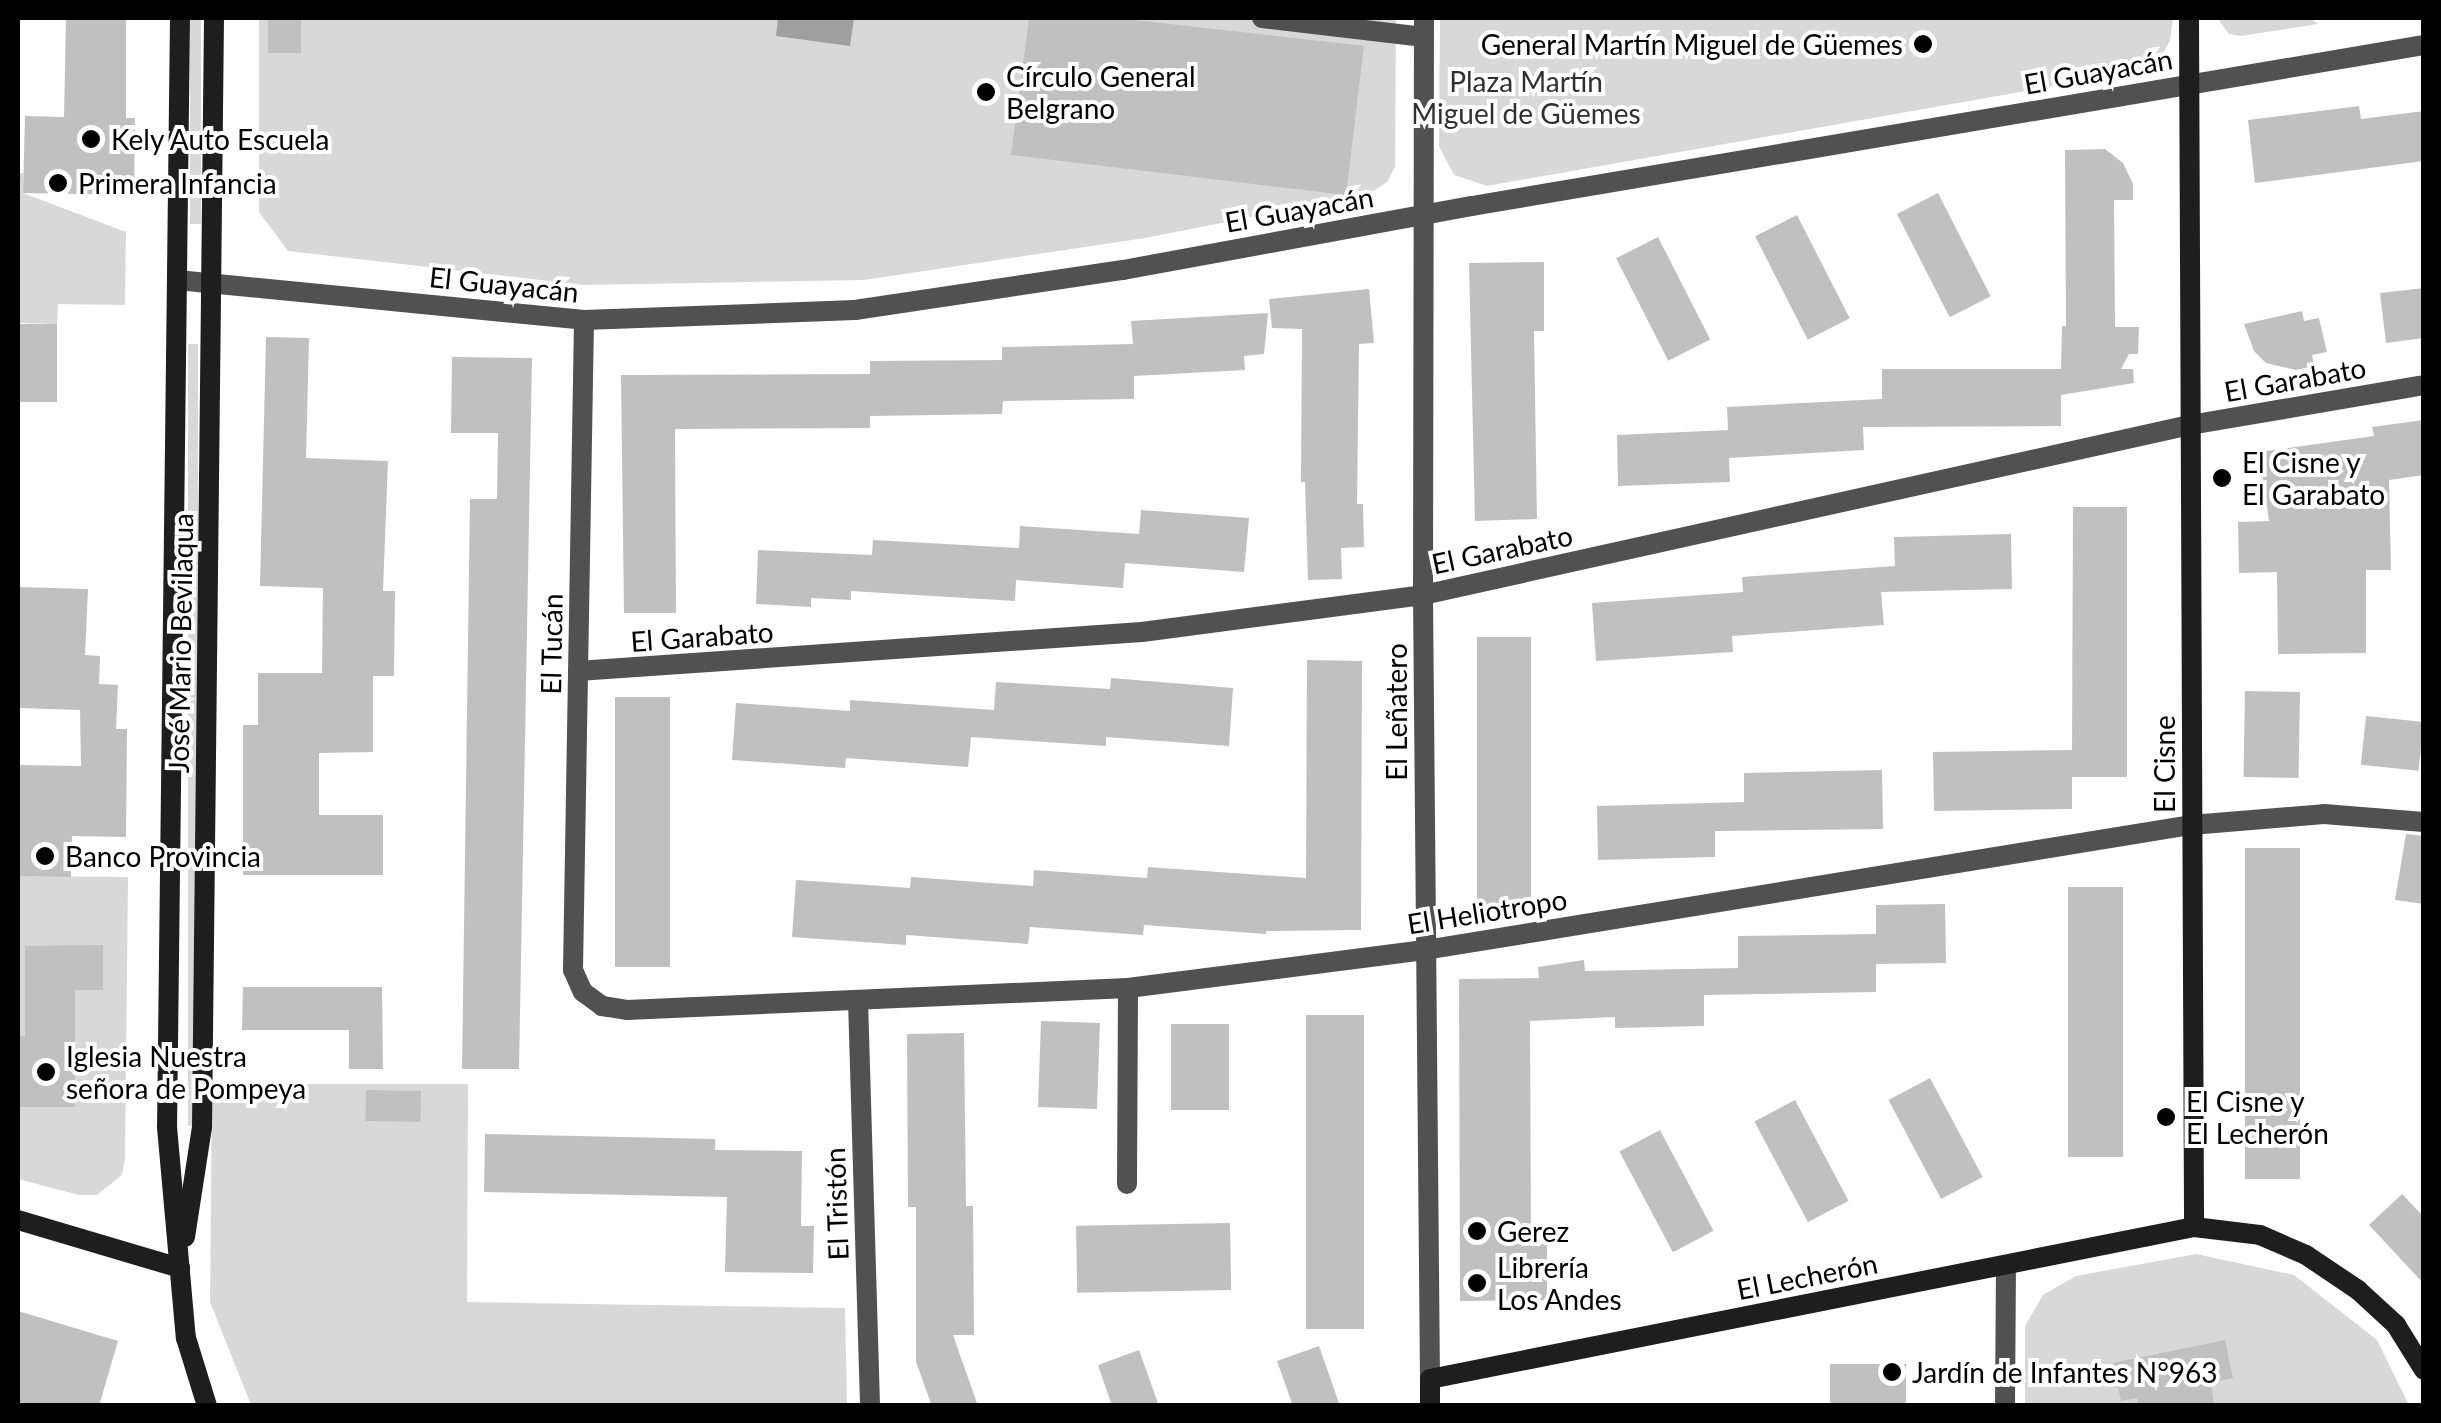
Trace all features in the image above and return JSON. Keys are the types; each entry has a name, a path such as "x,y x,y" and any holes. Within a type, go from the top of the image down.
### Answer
{"street":[{"name":"José Mario Bevilaqua","path":"180,18 167,1127 186,1338 207,1406"},
{"name":"José Mario Bevilaqua","path":"180,1268 202,1127 214,18"},
{"path":"1262,18 1424,27"},
{"name":"El Cisne","path":"2189,18 2194,1227"},
{"name":"El Leñatero","path":"1424,27 1423,595 1430,1406"},
{"name":"El Guayacán","path":"177,280 584,320 855,310 1123,270 1423,214 2424,45"},
{"name":"El Tucán","path":"574,970 584,320"},
{"name":"El Garabato","path":"578,671 1122,633 1423,595 2190,425 2424,385"},
{"name":"El Heliotropo","path":"574,970 583,992 602,1006 627,1010 1128,988 1426,950 2192,825 2324,814 2424,822"},
{"path":"1127,1184 1128,988"},
{"name":"El Tristón","path":"858,1000 870,1406"},
{"path":"18,1220 180,1268"},
{"path":"2194,1227 2260,1235 2306,1255 2358,1290 2396,1325 2424,1370"},
{"name":"El Lecherón","path":"1430,1380 2194,1227"},
{"path":"2005,1406 2006,1265"}],"green space":[{"path":"190,18 201,18 201,224 190,224"},
{"name":"Círculo General Belgrano","path":"259,18 1396,18 1395,167 1387,182 1369,194 1145,238 864,280 584,285 288,251 259,212"},
{"name":"Plaza Martín Miguel de Güemes","path":"1440,18 2173,18 2170,41 2162,55 2133,72 1487,186 1454,175 1439,146"},
{"path":"2217,18 2309,18 2318,24 2241,36 2229,34"},
{"path":"18,173 23,173 23,193 126,232 125,305 58,304 57,324 18,323"},
{"path":"188,344 198,344 198,1126 188,1126"},
{"path":"18,876 128,877 125,1158 122,1175 97,1195 79,1195 18,1179"},
{"path":"212,1084 468,1084 467,1302 845,1308 847,1405 251,1405 210,1302"},
{"path":"2196,1254 2294,1275 2377,1340 2409,1405 2025,1406 2025,1326 2043,1295 2076,1276"}],"shaded area":[{"path":"778,18 854,18 850,46 776,36"}],"building":[{"path":"66,18 126,18 126,118 135,118 134,195 23,193 25,116 64,117"},
{"path":"268,18 301,18 301,53 268,53"},
{"path":"1029,18 1117,18 1364,46 1346,195 1011,155"},
{"path":"2359,106 2361,119 2424,111 2424,161 2255,183 2248,120"},
{"path":"2105,149 2123,163 2133,184 2133,200 2114,200 2115,327 2139,327 2138,354 2129,354 2121,369 2133,369 2134,383 2061,395 2061,426 1863,427 1864,450 1729,458 1730,482 1618,486 1617,435 1728,430 1727,407 1882,399 1882,369 2061,369 2062,326 2066,326 2065,150"},
{"path":"1938,193 1991,296 1950,317 1897,214"},
{"path":"1797,215 1850,318 1808,340 1755,236"},
{"path":"1658,237 1710,339 1668,361 1616,258"},
{"path":"1544,262 1544,331 1534,331 1537,519 1475,521 1469,263"},
{"path":"2424,288 2424,338 2386,343 2380,293"},
{"path":"1369,289 1374,343 1359,344 1357,504 1363,504 1364,547 1341,548 1342,579 1308,580 1305,482 1301,482 1302,329 1272,328 1269,299"},
{"path":"2302,311 2304,321 2319,318 2327,352 2312,355 2314,366 2296,370 2266,363 2254,351 2244,324"},
{"path":"1268,313 1264,354 1244,356 1245,370 1134,376 1134,399 1003,401 1002,414 870,416 870,428 675,429 676,613 624,613 621,375 870,374 870,361 1002,360 1002,347 1133,344 1131,321"},
{"path":"18,324 57,324 57,402 18,402"},
{"path":"266,337 309,338 306,458 388,461 383,591 395,591 394,676 373,676 373,752 319,753 319,815 383,815 383,875 243,875 243,725 258,725 258,673 322,673 323,588 260,586"},
{"path":"452,357 532,358 519,1069 462,1069 470,499 497,499 498,433 451,433"},
{"path":"2424,420 2424,475 2389,480 2391,570 2366,570 2366,653 2278,654 2277,572 2239,573 2238,522 2269,521 2259,452 2374,436 2372,427"},
{"path":"2073,507 2127,507 2127,777 2072,777 2072,809 1934,811 1933,752 2072,750"},
{"path":"1141,510 1249,518 1244,572 1125,563 1123,588 1016,580 1015,601 851,591 851,600 811,598 811,607 756,604 758,550 872,555 873,540 1019,548 1020,526 1139,534"},
{"path":"2011,534 2012,589 1881,592 1884,625 1732,636 1733,652 1596,661 1592,603 1743,592 1742,577 1895,566 1894,537"},
{"path":"18,587 88,589 85,655 100,656 99,684 118,685 116,729 127,729 126,837 72,836 71,877 18,876 18,765 81,766 80,710 18,708"},
{"path":"1477,637 1531,637 1531,907 1477,907"},
{"path":"1307,660 1362,661 1361,930 1266,934 1144,925 1143,935 1030,927 1028,944 906,935 906,945 792,937 796,880 910,888 911,877 1033,886 1034,870 1147,878 1148,867 1306,878"},
{"path":"1111,678 1233,688 1229,746 1106,737 1106,746 971,737 968,767 846,758 845,768 732,760 736,703 850,711 850,700 994,710 996,682 1110,689"},
{"path":"2245,691 2300,692 2298,778 2243,777"},
{"path":"615,697 670,697 670,967 615,967"},
{"path":"2366,716 2424,722 2419,771 2361,765"},
{"path":"1882,770 1883,829 1715,831 1715,857 1598,860 1597,806 1744,802 1744,773"},
{"path":"2406,834 2424,836 2424,904 2395,900"},
{"path":"2245,848 2300,848 2300,1179 2245,1179"},
{"path":"2068,887 2123,887 2123,1157 2068,1157"},
{"path":"1945,904 1946,963 1876,964 1876,992 1704,995 1704,1026 1615,1028 1615,1017 1530,1021 1531,1244 1547,1244 1547,1300 1460,1301 1459,979 1539,978 1538,967 1584,960 1585,971 1738,968 1738,936 1876,934 1876,905"},
{"path":"103,945 103,990 75,990 75,1107 18,1107 18,1036 25,1036 25,946"},
{"path":"243,987 382,987 383,1069 349,1069 349,1030 242,1030"},
{"path":"1306,1015 1364,1015 1364,1329 1306,1329"},
{"path":"1041,1021 1100,1023 1097,1109 1038,1107"},
{"path":"1171,1024 1229,1024 1229,1110 1171,1110"},
{"path":"964,1033 966,1206 973,1206 974,1335 953,1335 978,1406 932,1406 916,1362 916,1207 908,1207 907,1034"},
{"path":"1930,1078 1983,1177 1941,1199 1889,1100"},
{"path":"366,1090 421,1091 420,1122 365,1121"},
{"path":"1795,1100 1849,1201 1808,1222 1754,1122"},
{"path":"1660,1130 1714,1231 1673,1252 1619,1152"},
{"path":"485,1134 715,1139 715,1150 802,1151 801,1226 814,1226 813,1273 725,1272 727,1197 484,1192"},
{"path":"2402,1194 2424,1217 2424,1284 2369,1225"},
{"path":"1230,1223 1231,1290 1077,1293 1076,1226"},
{"path":"18,1311 118,1341 99,1406 18,1406"},
{"path":"2225,1340 2233,1378 2211,1383 2214,1406 2138,1406 2137,1398 2121,1401 2113,1363"},
{"path":"1319,1346 1340,1406 1293,1406 1277,1361"},
{"path":"1139,1350 1159,1406 1112,1406 1098,1365"},
{"path":"1830,1364 1906,1364 1906,1406 1830,1406"}],"place":[{"name":"General Martín Miguel de Güemes","path":"1923,44"},
{"name":"Círculo General Belgrano","path":"986,92"},
{"name":"Kely Auto Escuela","path":"91,139"},
{"name":"Primera Infancia","path":"58,183"},
{"name":"El Cisne y El Garabato","path":"2222,478"},
{"name":"Banco Provincia","path":"45,856"},
{"name":"Iglesia Nuestra señora de Pompeya","path":"46,1072"},
{"name":"El Cisne y El Lecherón","path":"2166,1117"},
{"name":"Gerez","path":"1477,1231"},
{"name":"Librería Los Andes","path":"1477,1283"},
{"name":"Jardín de Infantes N°963","path":"1892,1372"}]}
